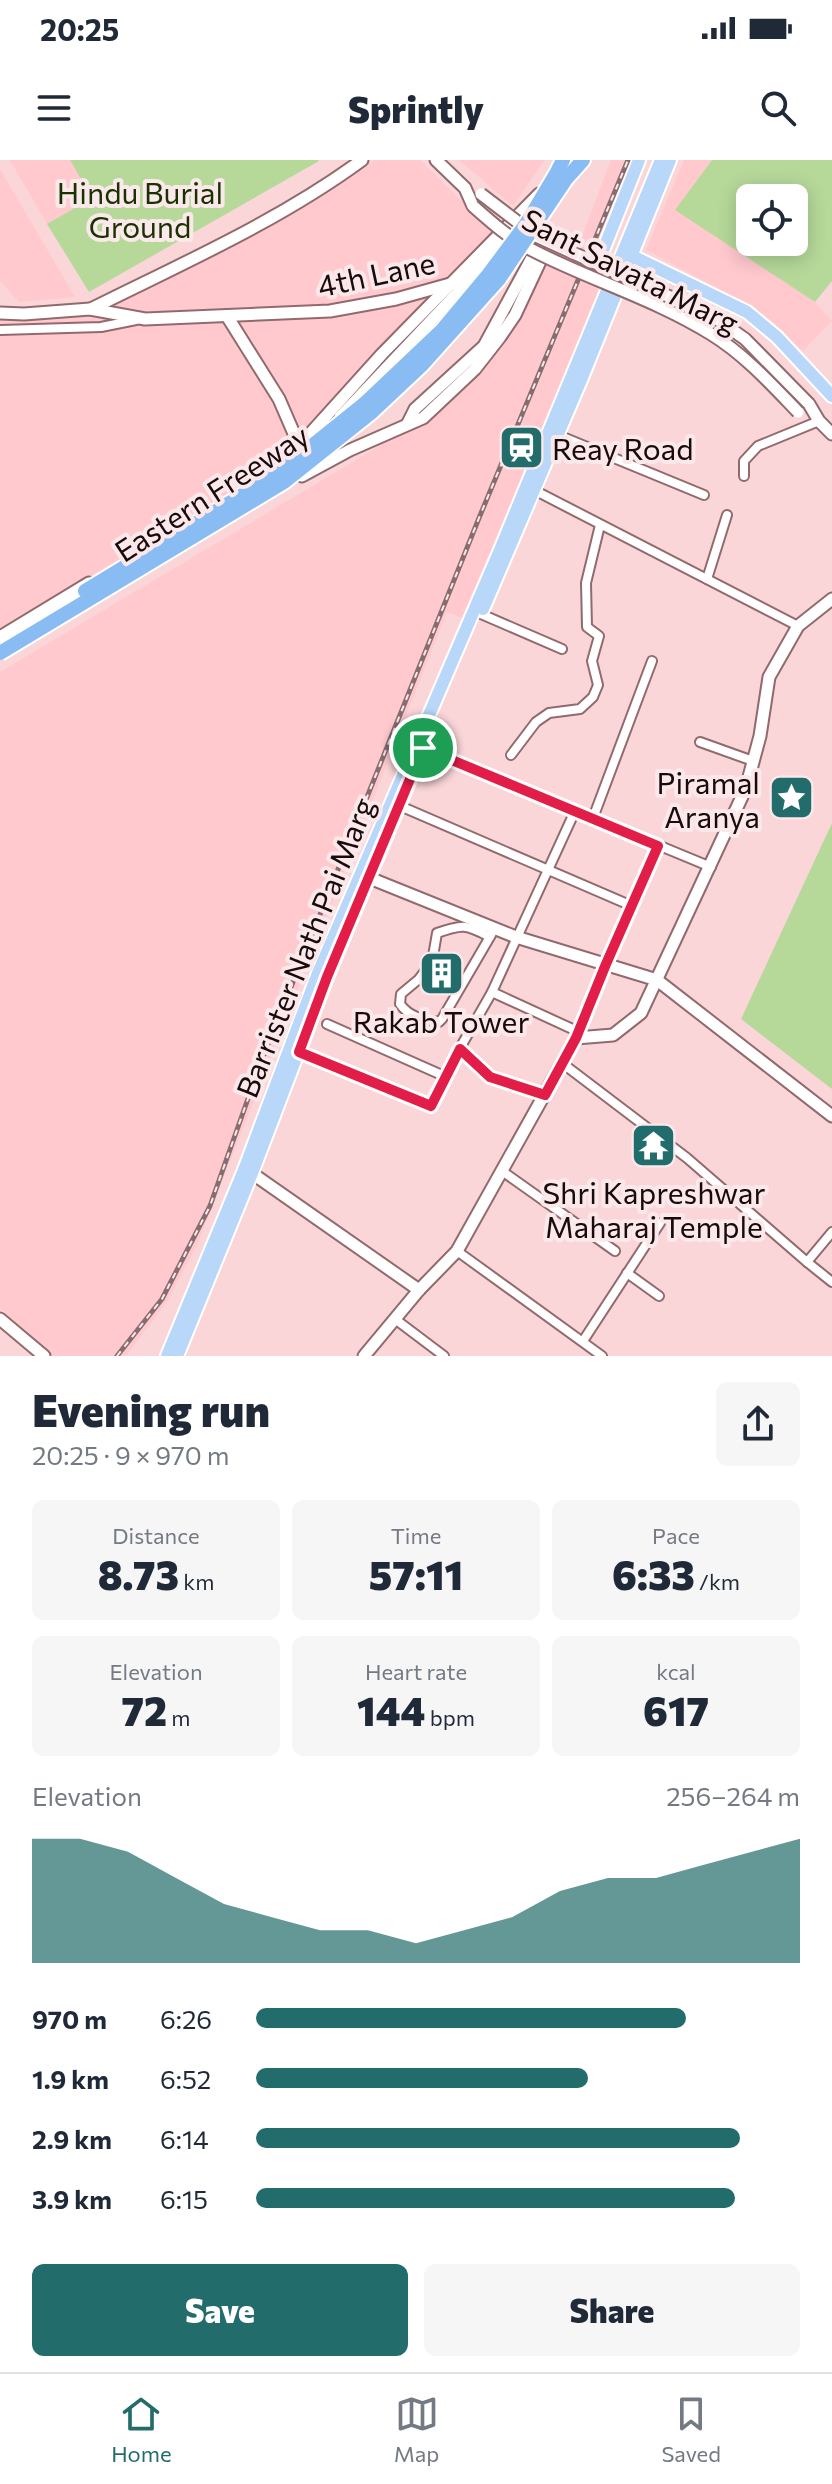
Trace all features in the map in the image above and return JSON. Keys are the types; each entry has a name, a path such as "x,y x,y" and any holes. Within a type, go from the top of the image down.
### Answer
{"highway":[{"name":"Eastern Freeway","path":"0,639 277,474 364,404 442,330 488,275 526,224 563,160"},
{"name":"Eastern Freeway","path":"0,655 284,482 372,412 421,366 499,279 566,179 574,160"},
{"path":"566,179 583,160"}],"main road":[{"path":"598,263 639,160"},
{"name":"Barrister Nath Pai Marg","path":"365,876 400,806 411,767 423,748 558,435 661,160"},
{"name":"Barrister Nath Pai Marg","path":"177,1356 294,1050 327,977 365,876 627,253 670,160"},
{"path":"627,253 747,312 777,337 832,396"},
{"name":"Barrister Nath Pai Marg","path":"167,1356 248,1171"}],"street":[{"path":"0,313 90,309 243,234 301,201 362,160"},
{"name":"Sant Savata Marg","path":"436,160 465,188 473,206 495,226 539,254 638,297 708,332 734,348 798,412 819,421"},
{"name":"4th Lane","path":"0,330 101,327 145,319 330,311 396,299 450,284 538,196 563,160"},
{"path":"310,470 334,423 547,200 574,160"},
{"name":"Sant Savata Marg","path":"465,188 481,194 536,236 714,317 755,348 809,404 819,421 832,434"},
{"path":"0,655 248,511 310,470 423,418 475,369 500,337 515,315 539,254"},
{"path":"0,639 275,468 450,284 464,284"},
{"name":"4th Lane","path":"90,309 145,319"},
{"path":"227,316 279,399 310,470"},
{"path":"744,476 744,461 758,446 819,421"},
{"path":"558,435 704,495"},
{"path":"534,490 798,626"},
{"path":"707,579 727,515"},
{"path":"511,755 536,722 549,713 580,709 593,697 598,685 592,661 599,636 587,627 586,583 600,525"},
{"path":"492,992 577,1035 613,1035 641,1013 746,788 769,677 798,626 832,599"},
{"path":"481,614 562,649"},
{"path":"593,818 652,661"},
{"path":"700,742 753,761"},
{"path":"423,748 711,867"},
{"path":"400,806 632,906"},
{"path":"294,1050 431,1106 444,1076 492,992 575,811"},
{"path":"364,1356 419,1290 457,1251 577,1035 658,846"},
{"path":"365,876 492,933"},
{"path":"492,933 439,1022 424,1020 405,1011 400,1004 401,994 419,979 432,962 437,933 459,925 516,937 657,980 832,1116"},
{"path":"327,1024 444,1076"},
{"path":"460,1049 490,1077 545,1095"},
{"path":"562,1063 687,1158 832,1282"},
{"path":"248,1171 419,1290"},
{"path":"502,1171 615,1251"},
{"path":"583,1341 660,1223"},
{"path":"807,1262 832,1232"},
{"path":"457,1251 583,1341 596,1354"},
{"path":"627,1273 659,1296"},
{"path":"0,1319 44,1356"},
{"path":"395,1319 444,1356"}],"shaded area":[{"path":"10,160 70,160 93,198 47,224"},
{"path":"375,160 420,160 493,232 508,240 472,286 356,406 274,472 0,635 0,315 85,314 235,243"},
{"path":"459,160 545,160 513,206"},
{"path":"611,160 631,160 594,250 590,285 599,290 467,620 447,612 197,1245 167,1302 126,1356 54,1356 0,1308 0,672 448,405 486,365 523,314 547,263 568,272"},
{"path":"684,160 712,160 676,210 736,250 736,256 746,256 815,302 832,321 803,351 751,306 646,250"},
{"path":"0,169 75,297 19,302 0,281"}],"green space":[{"name":"Hindu Burial Ground","path":"70,160 319,161 89,292 47,224 92,198"},
{"path":"712,160 832,160 832,281 815,302 745,256 808,256 808,184 736,184 736,250 675,210"},
{"path":"832,823 832,1089 741,1019"}],"railway":[{"path":"117,1356 162,1299 210,1206 261,1062 479,518 628,160"}],"place":[{"name":"Reay Road","path":"521,447"},
{"name":"Piramal Aranya","path":"791,798"},
{"name":"Rakab Tower","path":"441,974"},
{"name":"Shri Kapreshwar Maharaj Temple","path":"654,1145"}],"route":[{"path":"423,748 658,846 576,1038 545,1095 490,1077 460,1049 431,1106 299,1052 327,977 423,748"}]}
